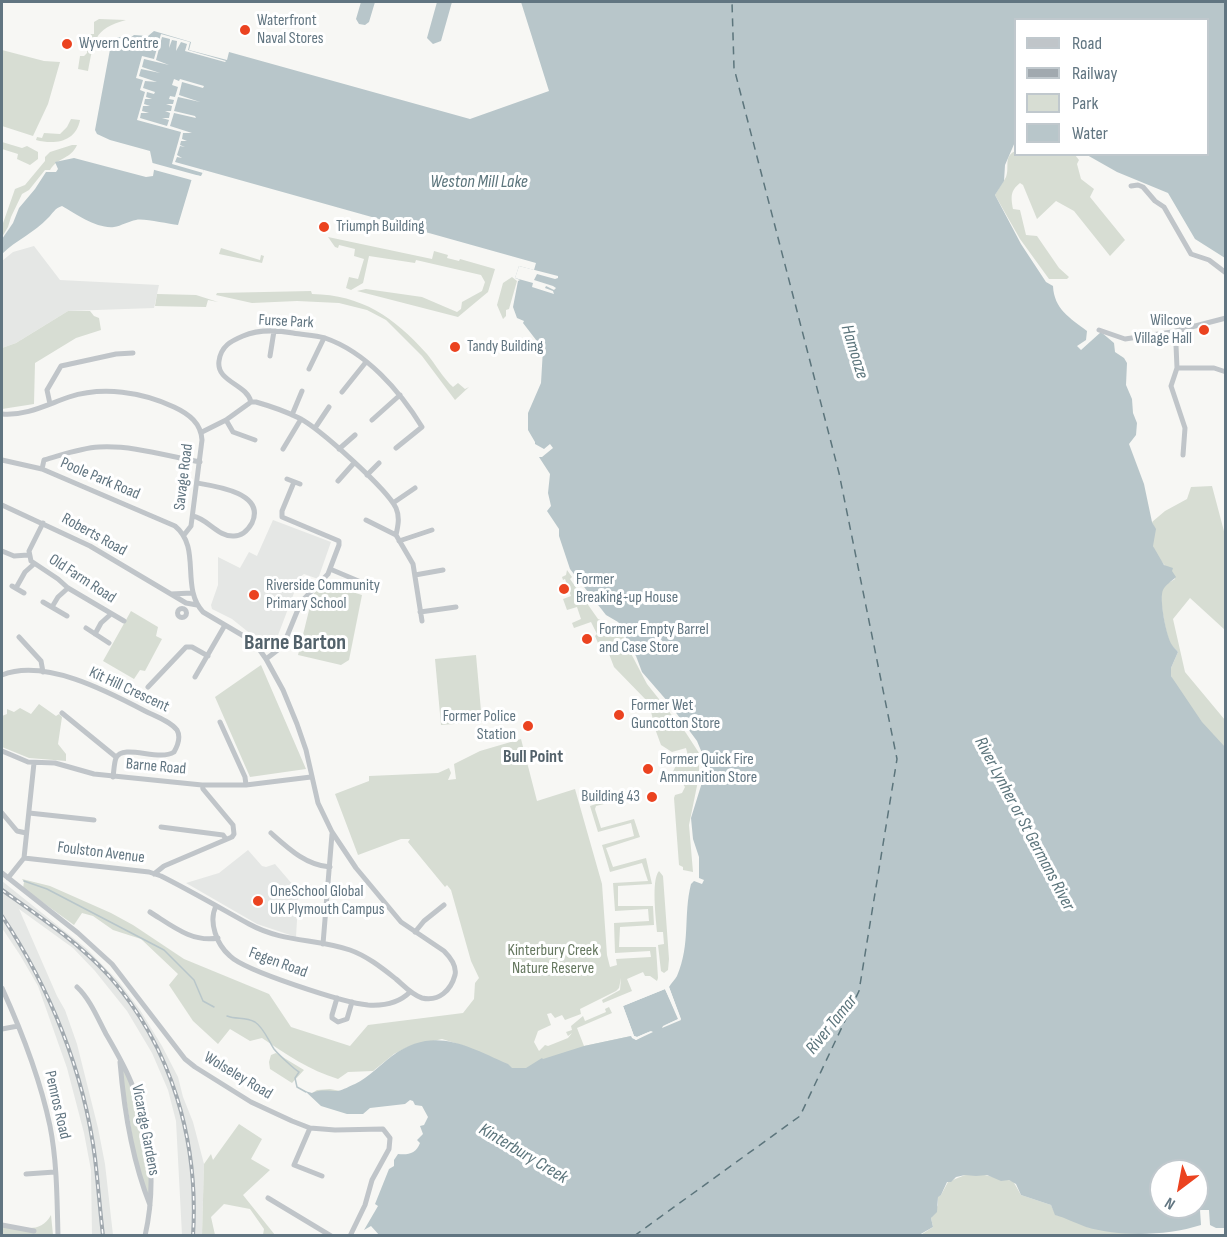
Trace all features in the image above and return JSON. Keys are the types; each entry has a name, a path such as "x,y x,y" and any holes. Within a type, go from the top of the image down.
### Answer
{"street":[{"path":"1131,186 1143,187 1155,201 1164,207 1191,254 1209,260 1226,273"},
{"path":"1099,330 1125,339 1172,332 1226,318"},
{"name":"Furse Park","path":"251,402 244,389 225,376 219,363 226,345 259,331 324,338 335,342 366,362 400,395 422,427 396,448"},
{"path":"270,356 274,332"},
{"path":"1172,332 1176,345 1177,368 1171,386 1184,421 1183,455"},
{"path":"309,369 324,338"},
{"path":"50,404 47,390 61,366 116,354 133,353"},
{"path":"342,392 366,362"},
{"path":"1177,368 1214,368 1226,372"},
{"path":"292,415 302,391"},
{"name":"Savage Road","path":"2,414 23,413 70,397 109,392 160,401 184,412 197,424 201,432 200,462 189,530 184,535 190,555 192,593"},
{"path":"372,420 400,395"},
{"path":"201,432 226,420 251,402 300,419 339,449 393,503 399,515 399,540"},
{"path":"315,429 329,407"},
{"path":"283,449 300,419"},
{"path":"226,420 233,432 255,440"},
{"path":"339,449 355,435"},
{"path":"24,464 84,449 120,447 200,462"},
{"name":"Poole Park Road","path":"2,460 42,469 175,526 184,535"},
{"path":"42,469 44,460"},
{"path":"338,481 354,463"},
{"path":"367,475 379,463"},
{"path":"266,659 283,646 300,602 322,581 330,569 339,541 281,515 297,483 287,479"},
{"path":"192,516 198,517 222,534 234,536 246,531 254,514 251,503 242,495 217,486 197,483"},
{"path":"393,503 416,488"},
{"name":"Roberts Road","path":"2,505 90,546 177,598 191,605 198,605"},
{"path":"366,520 399,540 410,557 422,621"},
{"name":"Old Farm Road","path":"43,523 28,555 34,564 53,575 68,588 124,621"},
{"path":"399,540 432,530"},
{"path":"2,551 14,556 28,555"},
{"path":"24,593 14,587 34,564"},
{"path":"330,569 368,582 375,588"},
{"path":"415,574 443,570"},
{"path":"52,607 58,597 68,588"},
{"path":"171,594 192,593 203,612 247,638 259,649 283,690 297,724 306,750 318,803 332,832 356,868 387,907 401,922 444,951 456,970 451,986 445,994 421,998 410,992"},
{"path":"177,598 181,609"},
{"path":"44,602 67,616"},
{"path":"420,612 456,607"},
{"path":"95,634 101,623 111,614"},
{"path":"195,677 225,625"},
{"path":"86,628 109,643"},
{"path":"23,638 41,661 44,672"},
{"path":"148,687 186,647 192,647 208,656"},
{"name":"Kit Hill Crescent","path":"2,675 18,670 44,672 70,679 117,696 172,726 179,735 177,748 170,755 161,756 128,751 116,757"},
{"path":"62,713 116,757 113,777"},
{"path":"220,722 245,777 246,785"},
{"name":"Barne Road","path":"2,751 20,760 55,763 94,774 202,785 246,785 311,777"},
{"path":"8,878 24,858 34,763"},
{"path":"154,874 164,866 234,834 233,825 202,785"},
{"path":"2,813 17,831 26,833"},
{"path":"29,813 94,820"},
{"path":"161,827 226,838"},
{"path":"322,944 332,832"},
{"path":"271,833 308,862 330,867"},
{"name":"Foulston Avenue","path":"24,858 154,874 172,881 260,930 276,936 346,949 367,958 410,992"},
{"name":"Wolseley Road","path":"2,873 69,926 112,964 185,1059 195,1067 251,1102 310,1128 383,1129 390,1138 389,1149 372,1180 365,1205 350,1236"},
{"path":"415,932 424,921 444,905"},
{"path":"150,912 193,937 208,940 218,938 213,921 216,906"},
{"name":"Fegen Road","path":"218,938 229,956 244,967 337,998 367,1005 394,1002 403,999 410,992"},
{"name":"Vicarage Gardens","path":"77,987 119,1057 135,1093 145,1126 151,1169 150,1206 145,1236"},
{"name":"Pemros Road","path":"2,988 42,1090 51,1128 58,1236"},
{"path":"337,998 332,1018 338,1022 347,1019 352,1002"},
{"path":"2,1029 18,1026"},
{"name":"Vicarage Gardens","path":"119,1057 123,1096 138,1171 150,1206"},
{"path":"123,1096 129,1092 135,1093"},
{"path":"310,1128 294,1165 322,1176"},
{"path":"138,1171 145,1173 151,1169"},
{"path":"26,1174 55,1172"},
{"path":"268,1198 331,1236"},
{"path":"2,1225 34,1231"}],"shaded area":[{"path":"34,246 60,280 159,285 154,308 68,311 16,343 2,348 2,261 13,252"},
{"name":"Riverside Community Primary School","path":"273,520 331,542 318,579 304,574 300,577 274,646 268,651 232,619 212,609 211,605 218,585 218,557 240,568 249,552 257,556"},
{"name":"OneSchool Global UK Plymouth Campus","path":"248,850 262,866 275,864 293,885 299,887 296,937 257,924 186,883 219,873"},
{"path":"2,881 87,949 119,982 140,1010 162,1046 178,1077 204,1164 202,1235 182,1235 176,1121 168,1090 152,1053 127,1011 95,971 73,948 19,909 65,1010 77,1044 98,1128 105,1164 113,1235 92,1235 91,1170 84,1133 67,1068 38,986 2,928"}],"green space":[{"path":"99,19 126,20 101,32 94,44 88,71 78,69 80,56 87,53 87,34 94,34 94,22"},
{"path":"2,50 44,61 60,62 48,104 33,136 2,126"},
{"path":"71,119 80,120 78,127 64,140 50,142 36,140 37,137 42,138 44,133 60,134"},
{"path":"2,142 22,148 27,146 38,152 38,159 30,165 17,159 18,154 2,149"},
{"path":"77,145 71,153 50,170 45,170 29,190 22,194 2,237 2,226 15,189 25,185 50,152"},
{"path":"1014,152 1014,156 1076,156 1079,160 1077,164 1081,179 1094,189 1090,197 1125,240 1110,256 1074,211 1056,201 1037,219 1023,185 1020,183 1012,194 1012,201 1013,209 1020,210 1026,235 1037,236 1059,268 1069,277 1049,279 1020,239 995,195 1006,177 1011,153"},
{"path":"328,237 432,259 434,251 448,255 447,258 459,261 460,259 495,269 488,292 458,317 357,291 366,289 422,297 457,312 461,309 462,302 482,291 485,282 481,275 416,260 415,263 369,256 363,283 351,290 346,288 349,277 358,279 364,259 354,256 355,249 339,245 338,248 335,247"},
{"path":"221,248 260,260 261,255 264,256 262,263 219,254"},
{"path":"512,277 517,281 509,309 506,310 506,316 503,319 497,305 503,283"},
{"path":"311,291 312,294 346,299 376,310 415,341 453,387 458,383 465,389 469,387 455,400 422,356 386,320 367,310 339,303 297,301 252,303 216,295 217,293"},
{"path":"157,294 196,295 218,302 208,300 206,307 155,306"},
{"path":"68,311 90,311 99,318 101,330 76,338 35,363 34,404 2,409 2,348 16,343"},
{"path":"1212,486 1225,535 1225,630 1190,598 1173,619 1185,672 1225,720 1225,793 1171,676 1171,668 1178,652 1171,645 1167,633 1162,607 1162,592 1165,585 1175,579 1154,551 1153,546 1155,532 1152,522 1165,511 1187,499 1191,487"},
{"path":"567,570 572,577 570,579 598,619 625,630 623,635 625,642 647,684 699,753 699,776 689,825 693,872 683,870 683,867 679,865 674,798 675,795 682,793 685,787 681,781 671,776 676,765 689,760 686,748 672,752 661,745 654,726 660,722 659,719 653,720 649,703 614,667 604,641 598,643 595,636 597,634 591,622 574,628 572,623 581,619 577,607 567,610 563,599 571,596 565,579 563,580 562,577 566,575"},
{"path":"326,584 362,595 349,660 341,665 298,655 313,594"},
{"path":"131,611 158,627 156,636 162,639 145,671 140,670 134,679 103,661"},
{"path":"476,655 482,722 441,725 435,659"},
{"path":"261,665 306,769 250,777 215,697"},
{"path":"39,704 56,716 59,714 62,717 58,744 66,754 66,761 29,758 2,747 2,716 7,714 7,709 14,712 20,708 31,714"},
{"name":"Kinterbury Creek Nature Reserve","path":"521,739 537,801 575,789 602,884 607,955 610,967 617,965 616,959 651,957 650,951 615,953 614,923 649,921 648,909 615,911 613,883 648,881 642,863 610,872 602,845 634,836 631,823 598,832 590,806 626,794 628,798 596,806 595,809 601,828 634,819 640,837 606,848 613,867 646,858 652,884 618,886 618,906 653,906 654,925 620,927 619,947 656,947 658,978 657,981 650,976 645,976 643,972 627,979 632,991 603,1003 602,1000 620,990 621,978 616,991 580,1009 581,1014 565,1020 562,1015 555,1018 551,1013 547,1014 551,1025 538,1031 534,1042 539,1051 545,1045 548,1046 568,1038 572,1033 568,1036 566,1032 572,1030 571,1026 583,1016 585,1021 606,1012 605,1009 609,1007 612,1013 577,1028 584,1046 631,1036 429,1148 430,1100 312,1093 317,1090 330,1089 356,1094 464,1046 442,1039 408,1047 394,1054 373,1071 348,1072 338,1079 308,1067 262,1038 250,1041 230,1029 218,1044 193,1021 169,985 178,974 141,939 113,930 93,916 82,913 74,925 23,888 22,879 50,886 111,913 184,959 269,994 291,1027 350,1046 368,1025 463,1013 474,999 475,983 479,978 471,961 451,890 447,885 445,887 408,842 410,839 401,839 358,855 335,794 369,781 369,776 438,773 449,768 451,773 448,780 456,779 454,764 480,751"},
{"path":"659,871 663,876 669,959 668,970 664,973 661,971 658,945 664,944 663,932 657,932 655,900 655,882"},
{"path":"276,1053 304,1070 292,1083 270,1069 271,1055"},
{"path":"119,1057 133,1087 150,1160 150,1206 138,1171"},
{"path":"239,1124 262,1139 251,1159 270,1170 243,1195 275,1235 263,1235 264,1229 250,1209 224,1204 211,1217 215,1235 202,1235 204,1164 211,1154 213,1160"},
{"path":"980,1174 1013,1181 1021,1195 1051,1205 1056,1215 1067,1217 1087,1227 1157,1235 919,1236 933,1227 931,1218 938,1205 938,1196 941,1195 948,1182 965,1175"},
{"path":"51,1215 53,1235 2,1235 2,1223 30,1228 41,1225"}],"water":[{"path":"361,2 375,2 369,22 365,25 359,24 356,19"},
{"path":"437,2 452,2 441,41 433,44 427,38"},
{"path":"521,2 1225,2 1225,258 1195,239 1168,193 1117,172 1089,156 1209,156 1209,18 1014,18 1014,144 1005,165 1004,181 995,195 1021,244 1046,282 1053,286 1056,301 1060,307 1087,331 1086,340 1077,346 1081,350 1101,332 1114,343 1115,352 1127,363 1126,385 1132,399 1133,413 1137,423 1136,435 1129,444 1144,484 1152,522 1156,529 1153,546 1164,565 1173,568 1172,571 1176,577 1165,586 1162,594 1168,634 1172,645 1178,652 1171,668 1171,676 1202,722 1225,747 1225,1228 1210,1225 1209,1159 1149,1159 1149,1219 1201,1219 1201,1225 1144,1234 1100,1230 1055,1215 1051,1205 1021,1195 1016,1184 1009,1180 1001,1181 987,1175 965,1175 947,1182 938,1197 937,1212 931,1218 933,1227 919,1235 380,1236 371,1226 364,1230 378,1206 375,1204 389,1169 394,1166 394,1160 398,1154 408,1154 416,1150 420,1143 417,1140 423,1134 420,1126 424,1125 428,1117 422,1106 415,1105 410,1100 405,1104 370,1108 363,1114 347,1114 321,1106 305,1091 312,1093 344,1089 365,1078 392,1056 407,1047 422,1042 436,1040 464,1045 508,1064 512,1068 526,1068 542,1058 584,1046 631,1036 636,1040 651,1031 637,1037 634,1036 623,1006 665,989 679,1019 663,1026 681,1019 669,987 677,976 684,952 691,884 694,881 702,884 704,880 699,878 699,857 693,839 691,818 704,776 702,753 697,741 642,672 630,648 625,630 618,622 606,615 570,569 559,536 559,529 547,511 551,506 548,493 550,474 539,457 553,448 550,444 544,449 535,444 528,430 528,413 541,383 543,349 523,323 524,321 517,318 513,307 520,280 515,278 519,266 534,270 536,263 204,170 201,176 193,175 178,225 139,220 107,227 87,220 62,206 2,254 2,239 13,223 19,208 46,172 56,172 58,169 55,162 74,158 146,177 153,176 150,151 110,140 97,134 95,130 111,44 117,37 148,36 154,31 191,42 189,50 227,60 229,52 470,119 549,91"}],"pier":[{"path":"161,34 190,42 188,50 226,61 185,51 187,44 181,42 176,51 177,41 172,40 169,48 170,39 162,37 156,60 169,65 144,59 142,67 160,73 141,69 139,76 157,82 145,81 143,88 155,92 154,94 147,92 146,97 152,99 145,99 144,104 150,106 143,106 142,111 149,113 141,113 140,118 167,126 169,120 162,118 169,118 170,113 165,111 171,111 172,106 166,104 173,104 174,100 169,99 170,96 175,97 178,87 172,85 174,79 204,86 203,88 182,82 179,95 200,102 178,97 174,111 196,118 174,113 170,126 192,133 183,133 182,139 187,141 181,141 180,145 185,147 180,146 177,155 182,158 177,157 175,162 204,170 203,173 172,164 181,132 137,120 145,92 140,90 143,80 136,78 142,56 154,59"},
{"path":"149,162 200,176 195,181 151,169"},
{"path":"519,266 558,276 555,279 537,274 534,280 556,288 554,290 546,286 545,288 553,291 554,294 532,287 533,283 515,278"},
{"path":"670,983 669,987 681,1020 662,1028 678,1019 665,989 623,1006 634,1036 653,1032 636,1040 632,1038 620,1006 667,987"}],"waterway":[{"path":"24,881 47,889 164,950 194,980 203,1001 214,1007"},
{"name":"Kinterbury Creek","path":"227,1016 255,1022 274,1049 299,1072 295,1078 297,1087 306,1092"}],"ferry route":[{"path":"634,1236 800,1116 859,991 897,759 839,473 734,68 732,2"}],"railway":[{"path":"2,890 58,930 97,964 131,1004 150,1033 177,1097 186,1131 194,1201 193,1236"},
{"path":"2,916 50,1002 83,1094 95,1158 103,1236"}],"place":[{"name":"Waterfront Naval Stores","path":"245,30"},
{"name":"Wyvern Centre","path":"67,44"},
{"name":"Triumph Building","path":"324,227"},
{"name":"Wilcove Village Hall","path":"1204,330"},
{"name":"Tandy Building","path":"455,347"},
{"name":"Former Breaking-up House","path":"564,589"},
{"name":"Riverside Community Primary School","path":"254,595"},
{"name":"Former Empty Barrel and Case Store","path":"587,639"},
{"name":"Former Wet Guncotton Store","path":"619,715"},
{"name":"Former Police Station","path":"528,726"},
{"name":"Former Quick Fire Ammunition Store","path":"648,769"},
{"name":"Building 43","path":"652,797"},
{"name":"OneSchool Global UK Plymouth Campus","path":"258,901"}],"district":[{"name":"Barne Barton","path":"295,643"},
{"name":"Bull Point","path":"533,757"}],"water label":[{"name":"Weston Mill Lake","path":"479,182"},
{"name":"Hamoaze","path":"854,352"},
{"name":"River Lynher or St Germans River","path":"1024,824"},
{"name":"River Tamar","path":"832,1025"}]}
